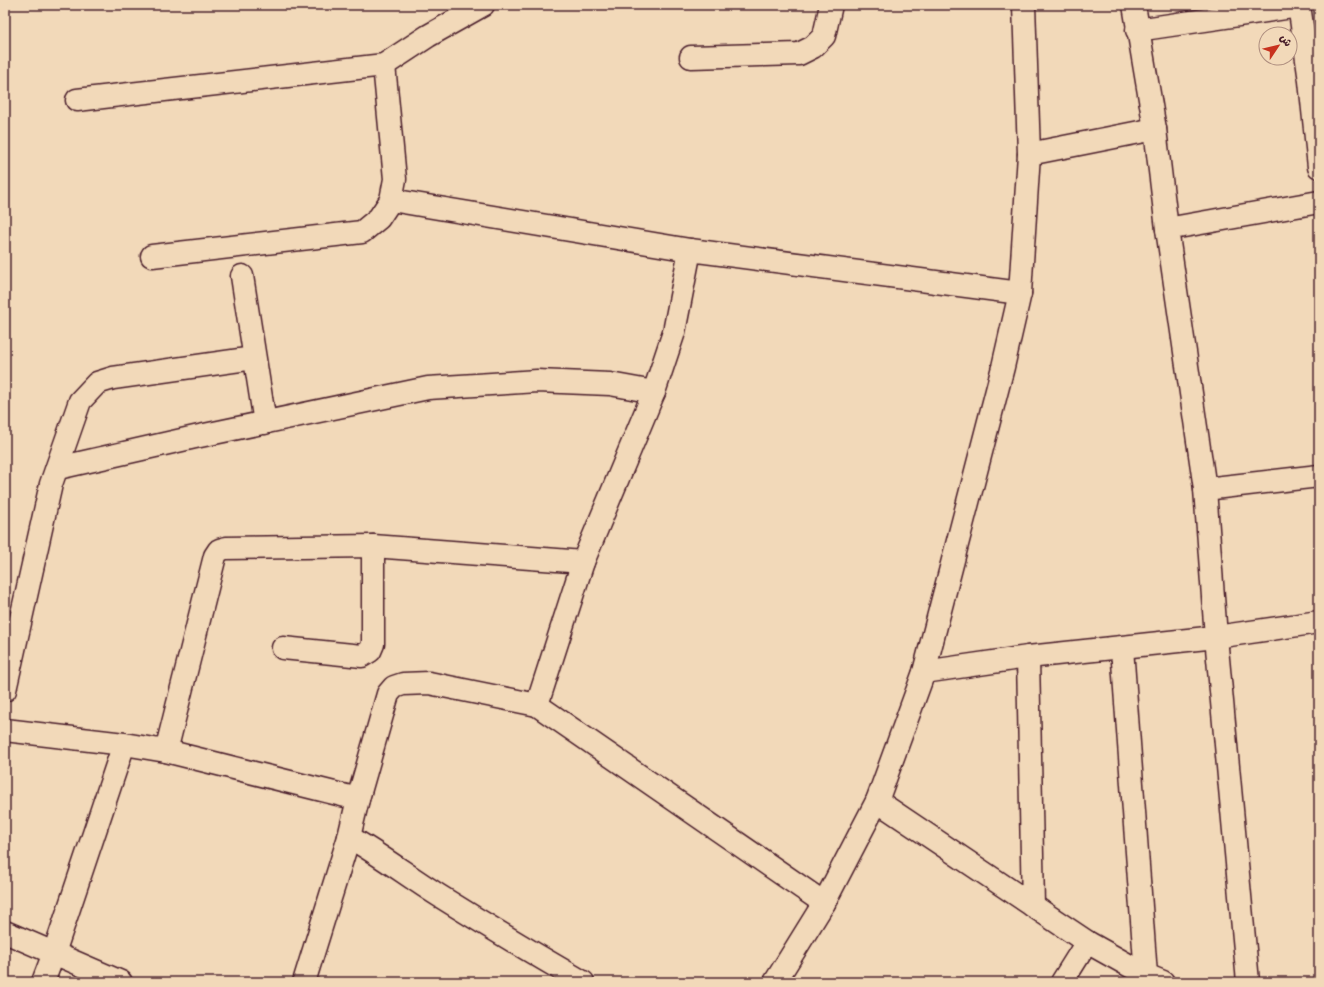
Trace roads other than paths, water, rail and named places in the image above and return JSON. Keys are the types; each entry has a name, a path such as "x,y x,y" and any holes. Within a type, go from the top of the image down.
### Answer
{"street":[{"path":"77,100 384,65 428,36 483,5"},
{"path":"692,57 799,54 814,47 824,36 831,5"},
{"path":"775,982 824,903 877,801 924,672 1003,367 1020,293 1029,154 1024,5"},
{"path":"1134,5 1137,30 1155,129 1167,229 1206,488 1216,637 1248,982"},
{"path":"1137,30 1299,5 1314,80 1319,167"},
{"path":"152,256 362,232 379,218 391,200 395,179 384,65"},
{"path":"1029,154 1155,129"},
{"path":"391,200 690,250 1020,293"},
{"path":"1167,229 1319,202"},
{"path":"537,705 583,562 654,392 674,332 690,250"},
{"path":"242,276 265,423"},
{"path":"5,690 51,484 58,468 80,401 96,383 113,378 254,358"},
{"path":"58,468 195,437 428,388 537,381 610,384 654,392"},
{"path":"1206,488 1319,476"},
{"path":"166,751 214,556 219,550 226,548 373,546 583,562"},
{"path":"283,648 362,656 370,651 373,644 373,546"},
{"path":"924,672 1028,657 1216,637 1319,622"},
{"path":"1122,648 1154,979"},
{"path":"1028,657 1033,906"},
{"path":"304,982 349,837 358,799 388,694 394,688 403,684 429,683 537,705 824,903"},
{"path":"5,730 124,744 166,751 358,799"},
{"path":"43,982 124,744"},
{"path":"877,801 1087,942 1154,979"},
{"path":"349,837 374,851 443,898 539,957 583,982"},
{"path":"5,932 121,982"},
{"path":"1062,982 1087,942"}]}
